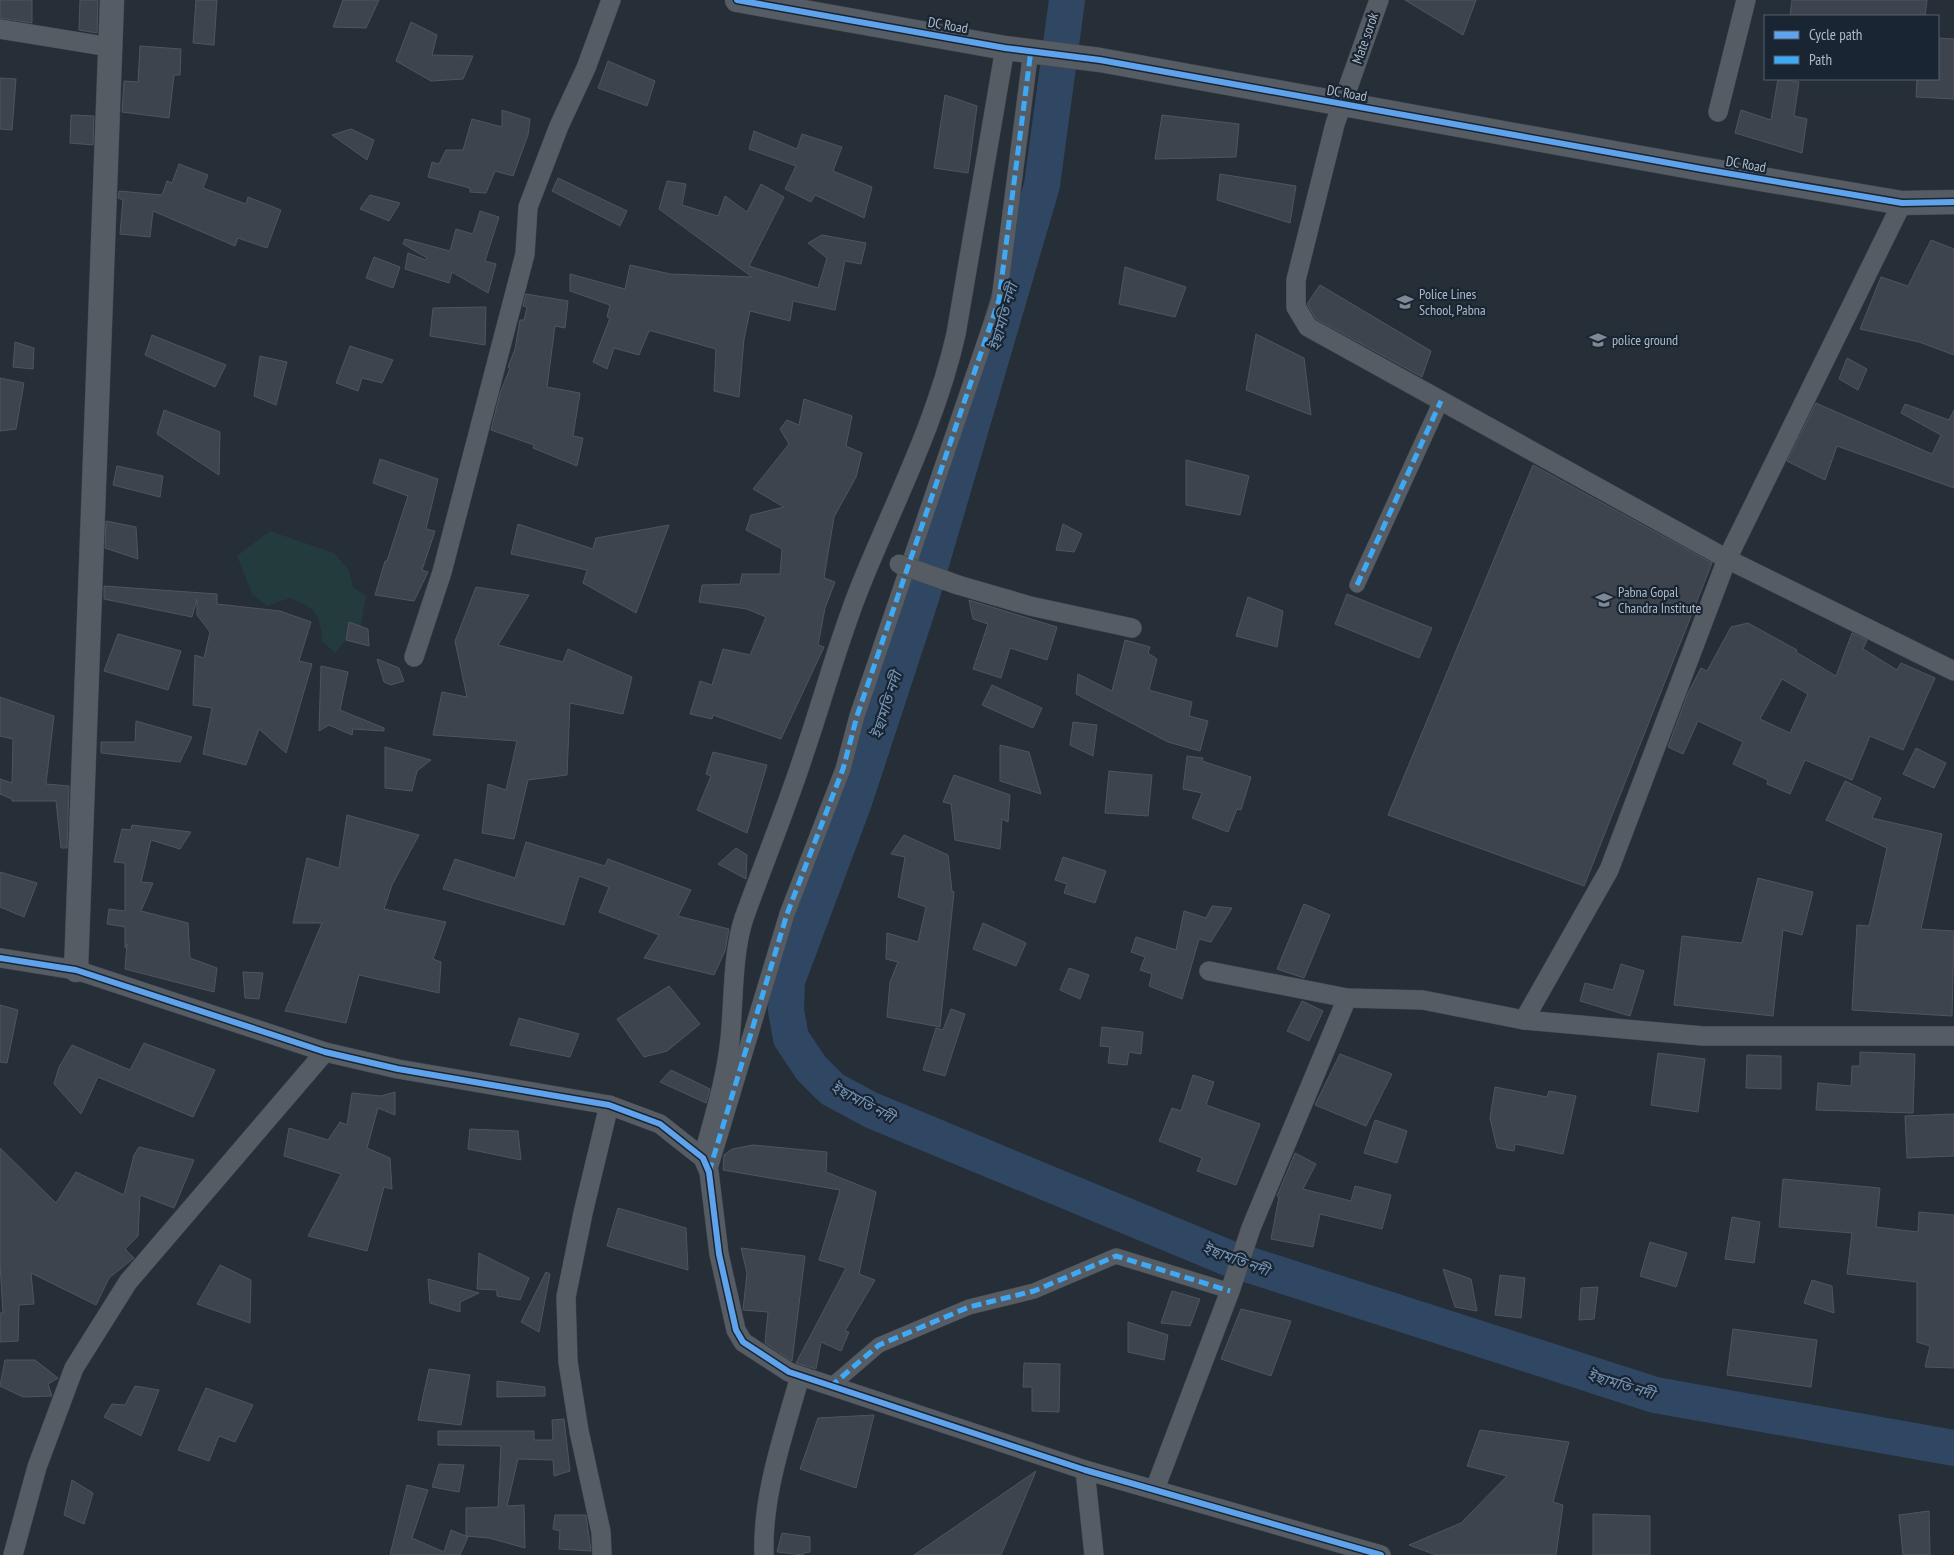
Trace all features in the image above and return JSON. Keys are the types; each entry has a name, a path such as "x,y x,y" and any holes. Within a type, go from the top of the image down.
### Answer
{"street":[{"path":"76,970 112,0"},
{"path":"414,657 442,572 522,264 528,207 559,126 586,68 611,0"},
{"name":"DC Road","path":"744,0 1005,48 1100,60 1339,113 1902,203 1954,202"},
{"name":"Mate sorok","path":"1378,0 1339,113 1296,280 1296,307 1308,327 1727,559 1954,671"},
{"path":"1718,112 1746,0"},
{"path":"0,29 110,47"},
{"path":"1005,48 956,334 948,370 915,463 874,555 828,676 805,751 743,921 738,952 730,1042 706,1165 719,1254 736,1330 743,1342 789,1372 830,1387 1085,1470 1155,1488 1358,1552 1381,1555"},
{"path":"706,1165 787,914 843,769 857,716 999,300 1031,50"},
{"path":"1524,1020 1609,870 1727,559 1902,203"},
{"path":"1357,585 1441,401"},
{"path":"874,555 958,585 1030,606 1132,628"},
{"path":"0,958 76,970 325,1052 398,1068 609,1105 660,1124 706,1165"},
{"path":"1209,971 1347,998 1422,1000 1524,1020 1703,1036 1954,1036"},
{"path":"1155,1488 1230,1291 1251,1228 1347,998"},
{"path":"13,1555 37,1467 79,1360 128,1282 325,1052"},
{"path":"602,1555 601,1532 579,1431 568,1362 566,1297 583,1213 609,1105"},
{"path":"830,1387 879,1345 969,1307 1034,1291 1116,1256 1230,1291"},
{"path":"764,1555 765,1512 774,1470 800,1376"},
{"path":"1085,1470 1094,1555"}],"green space":[{"path":"270,531 334,553 349,570 353,587 366,596 359,636 346,640 335,653 322,641 318,618 306,605 290,598 267,606 252,594 237,556"}],"building":[{"path":"0,0 32,0 32,23 0,18"},
{"path":"80,0 98,0 97,33 79,30"},
{"path":"196,0 217,0 214,45 193,43"},
{"path":"343,0 379,0 366,28 333,27"},
{"path":"1405,0 1476,0 1463,35"},
{"path":"1792,0 1927,0 1925,15 1790,15"},
{"path":"411,22 437,35 432,55 473,56 463,79 431,81 396,61"},
{"path":"1939,38 1954,39 1954,99 1916,97 1917,80 1939,80"},
{"path":"140,46 181,49 180,75 174,75 169,118 122,112 124,81 138,82"},
{"path":"608,61 655,81 647,106 598,88"},
{"path":"0,78 16,79 12,130 0,129"},
{"path":"1778,80 1799,82 1794,116 1807,119 1802,153 1735,133 1741,110 1771,120"},
{"path":"945,95 977,106 968,173 934,168"},
{"path":"502,110 530,119 528,135 513,176 495,171 486,193 470,192 470,188 428,177 432,162 439,164 446,150 463,150 472,119 502,127"},
{"path":"71,115 94,116 93,145 70,143"},
{"path":"1162,115 1239,124 1236,157 1155,159"},
{"path":"351,129 374,140 367,160 332,135"},
{"path":"754,131 797,149 802,134 842,147 833,171 872,187 864,218 815,195 811,202 785,189 796,166 749,149"},
{"path":"179,164 208,175 203,188 246,204 248,197 281,210 267,248 238,238 235,246 153,211 150,237 120,234 123,200 118,198 119,191 162,195 167,181 172,183"},
{"path":"1220,174 1296,186 1290,223 1217,200"},
{"path":"558,178 627,211 620,226 552,191"},
{"path":"667,181 686,184 682,205 718,216 725,196 747,212 761,184 784,197 749,266 818,288 827,258 808,243 822,235 866,243 861,264 845,261 835,310 793,301 790,321 750,311 744,339 739,397 714,391 716,349 652,331 649,331 639,355 614,348 607,369 593,362 610,318 607,317 610,305 570,291 570,274 625,289 630,265 670,274 752,277 659,209"},
{"path":"370,195 400,203 389,221 360,209"},
{"path":"480,211 499,217 485,261 496,264 488,293 452,272 449,283 405,269 408,253 426,260 427,258 403,244 405,239 450,251 456,229 473,234"},
{"path":"1931,240 1954,249 1954,355 1919,342 1860,329 1881,277 1908,286"},
{"path":"374,257 400,267 393,288 366,278"},
{"path":"1125,267 1186,287 1175,317 1119,304"},
{"path":"1320,285 1431,351 1422,377 1316,319 1307,304"},
{"path":"526,294 568,301 565,328 555,326 547,387 580,393 573,436 583,438 577,466 533,448 534,445 491,430 500,393 510,368 508,367 515,349 520,320 524,320 527,307 523,306"},
{"path":"486,307 485,345 430,336 433,308"},
{"path":"1256,334 1304,358 1311,415 1246,390"},
{"path":"152,335 226,365 215,387 145,355"},
{"path":"15,342 34,348 33,369 13,367"},
{"path":"350,346 393,360 382,383 362,378 358,391 336,383"},
{"path":"260,356 287,362 276,405 254,396"},
{"path":"1847,358 1867,369 1858,390 1839,379"},
{"path":"0,378 24,383 16,429 0,431"},
{"path":"804,399 852,416 846,446 862,453 856,477 834,517 824,578 835,582 825,608 818,645 824,647 781,739 713,715 712,719 690,714 700,681 712,685 723,649 750,655 766,617 747,609 699,602 702,585 740,584 742,574 780,574 782,549 746,530 751,515 784,507 753,489 789,444 780,429 787,420 799,425"},
{"path":"1816,403 1932,454 1941,435 1901,413 1905,404 1949,420 1954,410 1954,488 1837,446 1825,480 1787,461"},
{"path":"164,410 220,432 219,475 157,434"},
{"path":"380,459 438,479 426,529 435,531 422,570 428,572 414,601 375,595 408,496 373,483"},
{"path":"1186,460 1249,476 1240,515 1186,505"},
{"name":"Pabna Gopal Chandra Institute","path":"1533,465 1712,563 1584,886 1388,815"},
{"path":"117,466 163,476 160,497 113,485"},
{"path":"106,521 136,527 138,559 105,548"},
{"path":"518,524 593,549 596,538 669,525 636,613 583,583 587,570 511,554"},
{"path":"1063,524 1082,534 1074,552 1056,550"},
{"path":"104,586 217,594 217,604 280,611 311,622 299,661 312,664 286,753 259,729 246,765 203,754 212,708 193,705 195,655 204,658 210,632 197,615 197,599 192,617 104,599"},
{"path":"476,587 529,595 498,645 563,662 568,649 632,677 623,714 570,703 567,775 528,780 514,839 482,833 488,784 506,790 517,741 433,735 442,692 467,697 455,641"},
{"path":"1347,594 1432,628 1419,658 1335,624"},
{"path":"1248,597 1283,611 1277,647 1236,636"},
{"path":"969,600 1057,627 1047,660 1010,648 1001,678 973,669 988,624 973,619"},
{"path":"349,622 368,629 369,646 346,640"},
{"path":"1748,623 1797,650 1796,652 1836,676 1852,633 1867,640 1863,649 1897,670 1901,663 1935,678 1903,750 1870,736 1852,780 1805,760 1790,794 1767,784 1768,780 1733,764 1743,742 1698,721 1683,754 1668,747 1688,693 1701,668 1707,671 1731,627","holes":["1782,679 1808,694 1790,733 1760,719"]},
{"path":"118,634 181,651 168,690 104,671"},
{"path":"1125,640 1150,647 1148,653 1157,659 1149,690 1192,702 1189,716 1208,721 1200,751 1168,742 1076,694 1078,674 1112,691"},
{"path":"377,659 399,668 404,681 391,685 384,682"},
{"path":"321,666 348,672 340,710 384,728 384,731 353,729 352,735 329,725 319,731"},
{"path":"992,685 1042,708 1033,728 982,705"},
{"path":"0,697 54,716 46,784 69,786 67,848 61,848 56,801 12,801 12,799 0,794 0,779 12,783 13,739 0,736"},
{"path":"136,721 192,737 180,762 101,753 101,742 135,742"},
{"path":"1073,722 1097,725 1093,756 1070,745"},
{"path":"1000,745 1029,752 1041,794 1000,781"},
{"path":"385,747 431,760 417,771 412,791 385,788"},
{"path":"1916,748 1946,763 1934,788 1903,774"},
{"path":"713,752 767,765 747,833 697,810 711,776 706,774"},
{"path":"1187,756 1203,758 1202,761 1251,777 1241,810 1237,809 1228,832 1192,818 1202,793 1183,789"},
{"path":"1109,771 1152,775 1148,816 1105,813"},
{"path":"954,775 1010,795 1008,822 1002,819 1000,849 955,840 951,804 943,802"},
{"path":"1845,781 1881,798 1872,818 1942,834 1921,929 1954,931 1952,1016 1852,1010 1857,925 1869,926 1887,848 1826,820"},
{"path":"347,815 419,835 392,885 384,909 446,922 433,959 441,962 439,993 359,975 346,1023 285,1011 322,923 293,923 307,858 339,868"},
{"path":"132,825 191,832 180,849 151,840 141,882 153,883 141,911 188,923 190,958 217,968 214,992 125,969 127,944 125,948 125,927 107,924 109,909 125,911 125,863 114,862 122,829 131,830"},
{"path":"904,835 948,855 952,891 954,892 940,1027 887,1017 890,982 898,962 886,959 887,933 918,942 926,907 898,897 905,857 891,854"},
{"path":"526,842 605,866 608,859 691,890 678,916 729,929 725,951 714,975 644,958 659,935 599,912 609,887 579,876 564,925 443,889 455,859 515,878"},
{"path":"736,848 747,855 746,879 718,864"},
{"path":"1063,857 1106,871 1095,903 1064,893 1067,884 1055,880"},
{"path":"0,872 37,883 24,917 0,907"},
{"path":"1758,878 1813,892 1802,935 1783,930 1773,1016 1674,1005 1682,936 1742,943"},
{"path":"1304,904 1330,915 1304,978 1277,969"},
{"path":"1212,906 1232,908 1211,942 1199,939 1182,999 1149,986 1152,974 1140,970 1145,957 1131,952 1136,937 1176,950 1184,911 1206,918"},
{"path":"983,923 1026,943 1016,966 973,949"},
{"path":"1621,964 1644,971 1630,1016 1580,1001 1585,983 1613,990"},
{"path":"1069,968 1089,975 1080,999 1060,990"},
{"path":"243,972 263,973 259,999 245,998"},
{"path":"669,986 700,1024 667,1051 644,1057 617,1019"},
{"path":"1302,1001 1323,1011 1309,1041 1287,1031"},
{"path":"0,1005 18,1010 7,1063 0,1062"},
{"path":"951,1009 965,1014 945,1076 923,1070 936,1028 943,1030"},
{"path":"519,1018 579,1034 570,1057 510,1045"},
{"path":"1102,1027 1143,1032 1141,1054 1129,1052 1127,1065 1108,1063 1110,1047 1100,1046"},
{"path":"144,1043 215,1070 193,1117 98,1077 81,1114 54,1084 59,1067 72,1045 130,1070"},
{"path":"1860,1052 1915,1054 1913,1113 1816,1110 1818,1083 1851,1086 1852,1066 1860,1066"},
{"path":"1658,1053 1705,1059 1698,1112 1651,1105"},
{"path":"1340,1054 1392,1074 1366,1126 1315,1105"},
{"path":"1747,1055 1781,1056 1781,1089 1746,1088"},
{"path":"671,1070 710,1089 706,1103 660,1082"},
{"path":"1193,1075 1214,1082 1206,1105 1260,1124 1236,1185 1197,1171 1202,1158 1159,1141 1172,1108 1181,1111"},
{"path":"1495,1087 1547,1097 1549,1091 1576,1096 1563,1154 1515,1144 1514,1151 1497,1148 1490,1118"},
{"path":"395,1092 395,1115 378,1108 367,1148 390,1158 392,1189 384,1187 367,1251 308,1236 341,1174 284,1156 289,1128 328,1140 340,1122 347,1125 352,1093 381,1096"},
{"path":"1954,1114 1954,1156 1907,1158 1905,1116"},
{"path":"1375,1120 1407,1131 1397,1163 1364,1153"},
{"path":"470,1129 518,1131 521,1160 468,1149"},
{"path":"753,1145 827,1152 826,1172 876,1192 859,1274 875,1280 845,1331 849,1332 841,1351 821,1342 816,1369 796,1363 846,1268 819,1260 840,1190 723,1170 724,1155 732,1149"},
{"path":"139,1147 194,1160 174,1208 140,1195 138,1236 125,1249 134,1258 109,1278 96,1305 31,1273 34,1304 19,1305 18,1341 0,1342 0,1313 3,1313 0,1264 0,1148 56,1203 76,1172 124,1195 134,1155"},
{"path":"1295,1153 1316,1164 1303,1189 1351,1201 1355,1186 1391,1195 1382,1229 1320,1214 1313,1247 1271,1239 1279,1197 1277,1196"},
{"path":"1783,1179 1880,1188 1876,1227 1918,1232 1919,1212 1954,1215 1954,1368 1925,1367 1930,1346 1917,1342 1917,1282 1847,1274 1852,1233 1779,1227"},
{"path":"618,1208 686,1228 688,1270 607,1246"},
{"path":"1732,1217 1760,1222 1754,1263 1725,1259"},
{"path":"1650,1242 1687,1253 1676,1287 1640,1276"},
{"path":"741,1248 805,1256 792,1361 765,1343 768,1312 743,1310 747,1273"},
{"path":"479,1253 529,1278 520,1300 497,1296 497,1290 477,1289"},
{"path":"220,1265 251,1280 250,1323 197,1304"},
{"path":"1443,1269 1471,1279 1477,1311 1455,1307"},
{"path":"546,1272 550,1274 539,1332 521,1322"},
{"path":"1500,1275 1525,1278 1521,1318 1495,1315"},
{"path":"428,1279 479,1293 460,1302 460,1312 430,1303"},
{"path":"1812,1280 1832,1286 1834,1313 1804,1303"},
{"path":"1598,1287 1594,1319 1579,1320 1581,1288"},
{"path":"1172,1291 1200,1299 1190,1326 1161,1323"},
{"path":"1241,1309 1291,1321 1271,1376 1221,1359"},
{"path":"1128,1322 1168,1335 1164,1360 1128,1352"},
{"path":"1733,1329 1817,1340 1811,1387 1727,1375"},
{"path":"5,1360 35,1360 58,1378 48,1384 52,1396 23,1397 0,1386"},
{"path":"1024,1363 1060,1364 1059,1412 1032,1411 1032,1387 1023,1387"},
{"path":"429,1369 470,1375 461,1425 418,1420"},
{"path":"497,1381 545,1387 545,1396 497,1397"},
{"path":"135,1386 159,1390 141,1436 104,1417 112,1404 125,1405"},
{"path":"206,1388 253,1405 235,1442 219,1436 209,1461 178,1450"},
{"path":"874,1415 856,1488 800,1469 818,1418"},
{"path":"564,1419 570,1471 554,1476 553,1460 518,1459 507,1506 524,1505 525,1548 489,1538 466,1536 466,1508 498,1507 501,1446 438,1445 438,1431 534,1431 534,1440 553,1440 552,1420"},
{"path":"1480,1430 1569,1442 1553,1502 1563,1505 1556,1555 1436,1555 1409,1545 1461,1523 1507,1476 1467,1466"},
{"path":"439,1464 464,1465 459,1492 432,1487"},
{"path":"1036,1471 1001,1555 914,1555"},
{"path":"72,1480 93,1493 84,1524 64,1515"},
{"path":"407,1485 428,1490 412,1538 444,1552 451,1530 468,1537 460,1555 390,1555"},
{"path":"1929,1511 1930,1555 1903,1555 1899,1515"},
{"path":"1593,1514 1650,1516 1650,1555 1593,1555"},
{"path":"555,1515 586,1515 591,1551 559,1549 560,1531 553,1529"},
{"path":"782,1533 810,1537 810,1552 803,1555 777,1552"}],"waterway":[{"name":"ইছামতি নদী","path":"1067,0 1042,185 921,598 854,802 787,981 786,1010 791,1038 811,1068 832,1089 871,1110 1228,1258 1655,1395 1954,1448"}],"marked path":[{"path":"709,1172 787,914 843,769 857,716 999,300 1031,50"},
{"path":"1357,585 1441,401"},
{"path":"830,1387 879,1345 969,1307 1034,1291 1116,1256 1230,1291"}],"cycle path":[{"path":"737,0 1005,48 1100,60 1702,169 1902,203 1954,202"},
{"path":"0,958 76,970 325,1052 398,1069 609,1105 660,1124 703,1158 709,1172 719,1254 736,1330 743,1342 789,1372 1085,1470 1381,1555"}],"place":[{"name":"Police Lines School, Pabna","path":"1405,302"},
{"name":"police ground","path":"1598,340"},
{"name":"Pabna Gopal Chandra Institute","path":"1604,600"}]}
